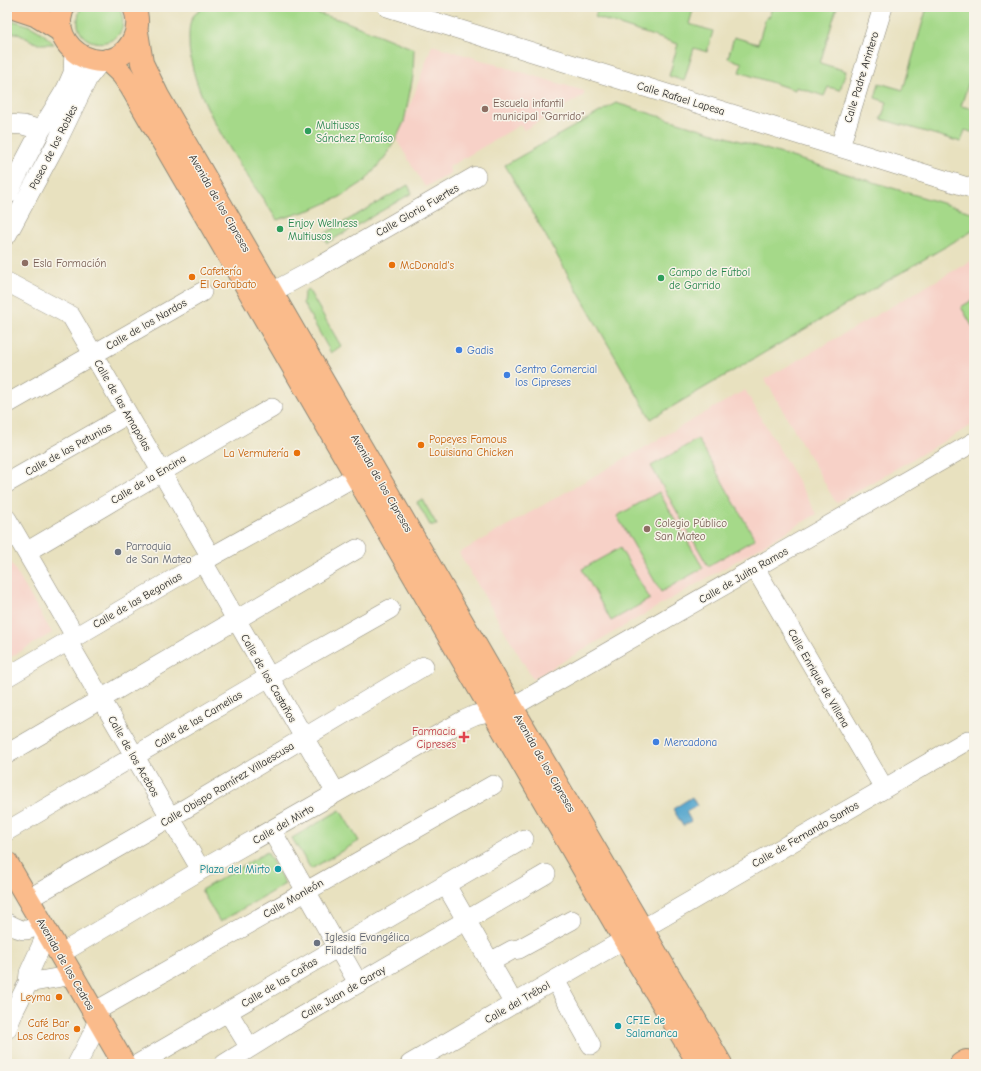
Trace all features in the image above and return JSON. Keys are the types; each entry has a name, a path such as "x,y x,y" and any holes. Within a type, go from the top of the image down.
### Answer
{"main road":[{"path":"11,7 35,15 61,31"},
{"path":"63,7 60,18 61,31 66,42 74,51 86,59 104,60 117,56 126,50 133,42 138,15"},
{"name":"Avenida de los Cipreses","path":"138,15 142,63 148,77 262,294 633,934 699,1064"},
{"name":"Avenida de los Cipreses","path":"104,60 122,74 131,87 262,294"},
{"name":"Avenida de los Cedros","path":"7,863 119,1055"},
{"name":"Avenida de los Cipreses","path":"633,934 721,1064"}],"street":[{"name":"Calle Rafael Lapesa","path":"390,7 433,14 840,147 974,189"},
{"name":"Calle Padre Arintero","path":"840,147 883,7"},
{"name":"Paseo de los Robles","path":"7,194 41,130 70,82 73,73 74,51"},
{"name":"Paseo de los Robles","path":"7,235 55,146 88,78 104,60"},
{"path":"7,124 23,125 41,130"},
{"name":"Calle Gloria Fuertes","path":"262,294 315,269 476,176"},
{"name":"Calle de las Amapolas","path":"7,282 72,316 162,472 207,559"},
{"name":"Calle de los Nardos","path":"7,404 202,292"},
{"name":"Calle de la Encina","path":"26,552 177,462 272,408"},
{"name":"Calle de las Petunias","path":"7,483 128,414"},
{"name":"Calle de Julita Ramos","path":"502,709 755,568 974,442"},
{"name":"Calle de las Begonias","path":"7,677 363,469"},
{"name":"Calle de los Acebos","path":"7,518 72,639 101,699 201,870"},
{"path":"7,754 357,549"},
{"name":"Calle de los Castaños","path":"207,559 236,620 336,793"},
{"name":"Calle Enrique de Villena","path":"755,568 884,788"},
{"name":"Calle de las Camelias","path":"7,831 256,684 390,609"},
{"name":"Calle Obispo Ramírez Villaescusa","path":"28,899 170,817 424,666"},
{"name":"Calle del Mirto","path":"60,954 201,870 272,831 464,720 475,715 502,709"},
{"name":"Calle de Fernando Santos","path":"633,934 968,740"},
{"name":"Calle Monleón","path":"96,1015 493,785"},
{"path":"272,831 358,983"},
{"name":"Calle de las Cañas","path":"138,1064 524,838"},
{"name":"Calle Juan de Garay","path":"224,1064 290,1022 546,874"},
{"path":"446,885 514,1004"},
{"path":"490,962 512,950 519,949 572,920"},
{"path":"7,923 23,930 30,930 43,925 43,942 29,973 28,982 7,1029"},
{"name":"Calle del Trébol","path":"410,1064 633,934"},
{"path":"28,982 73,975"},
{"path":"555,980 592,1045"},
{"path":"228,1012 250,1048"},
{"path":"80,1059 90,1039 96,1015"},
{"path":"80,1059 119,1055"}],"shaded area":[{"name":"Escuela infantil municipal \"Garrido\"","path":"432,45 584,91 584,95 524,130 520,125 449,167 451,173 425,187 396,139 404,122"},
{"path":"974,259 974,424 836,503 765,379"},
{"name":"Colegio Público San Mateo","path":"745,390 817,514 533,679 459,553"},
{"path":"7,556 52,633 7,659"}],"green space":[{"path":"81,7 119,7 123,22 120,33 111,40 101,43 90,41 82,34 78,23"},
{"name":"Multiusos Sánchez Paraíso","path":"204,7 296,7 344,21 414,49 413,76 404,122 385,157 365,181 340,197 313,209 277,220 235,157 208,109 198,85 191,61 189,29 192,17"},
{"path":"598,7 694,7 689,24 713,31 707,52 694,48 684,81 669,76 678,44 595,17"},
{"path":"772,7 837,7 820,63 846,71 840,90 828,87 824,96 796,87 795,90 739,72 742,63 728,58 734,37 758,44 766,17 769,17"},
{"path":"927,7 974,7 974,66 961,106 974,109 974,133 965,130 961,142 881,119 887,102 875,98 879,83 903,90"},
{"path":"7,20 21,23 33,28 54,44 38,44 16,33 7,32"},
{"path":"616,103 974,213 974,230 651,419 505,165"},
{"path":"408,185 412,193 327,243 322,235"},
{"path":"308,289 341,346 331,353 303,303 304,294"},
{"path":"974,299 974,329 961,307"},
{"path":"698,439 755,539 708,566 651,466"},
{"path":"659,492 703,568 661,592 617,516"},
{"path":"422,499 437,525 430,525 417,502"},
{"path":"620,548 650,599 611,621 582,569"},
{"path":"340,810 359,841 311,869 292,838"},
{"path":"267,852 285,884 220,922 201,890"}],"water":[{"path":"692,797 697,806 686,812 691,821 683,826 673,809"}],"place":[{"name":"Escuela infantil municipal \"Garrido\"","path":"485,109"},
{"name":"Multiusos Sánchez Paraíso","path":"308,131"},
{"name":"Enjoy Wellness Multiusos","path":"280,229"},
{"name":"Esla Formación","path":"25,263"},
{"name":"McDonald's","path":"392,265"},
{"name":"Cafetería El Garabato","path":"192,277"},
{"name":"Campo de Fútbol de Garrido","path":"661,278"},
{"name":"Gadis","path":"459,350"},
{"name":"Centro Comercial los Cipreses","path":"507,375"},
{"name":"Popeyes Famous Louisiana Chicken","path":"421,445"},
{"name":"La Vermutería","path":"297,453"},
{"name":"Colegio Público San Mateo","path":"647,529"},
{"name":"Parroquia de San Mateo","path":"118,552"},
{"name":"Farmacia Cipreses","path":"464,737"},
{"name":"Mercadona","path":"656,742"},
{"name":"Plaza del Mirto","path":"278,869"},
{"name":"Iglesia Evangélica Filadelfia","path":"317,943"},
{"name":"Leyma","path":"59,997"},
{"name":"CFIE de Salamanca","path":"618,1026"},
{"name":"Café Bar Los Cedros","path":"77,1029"}]}
